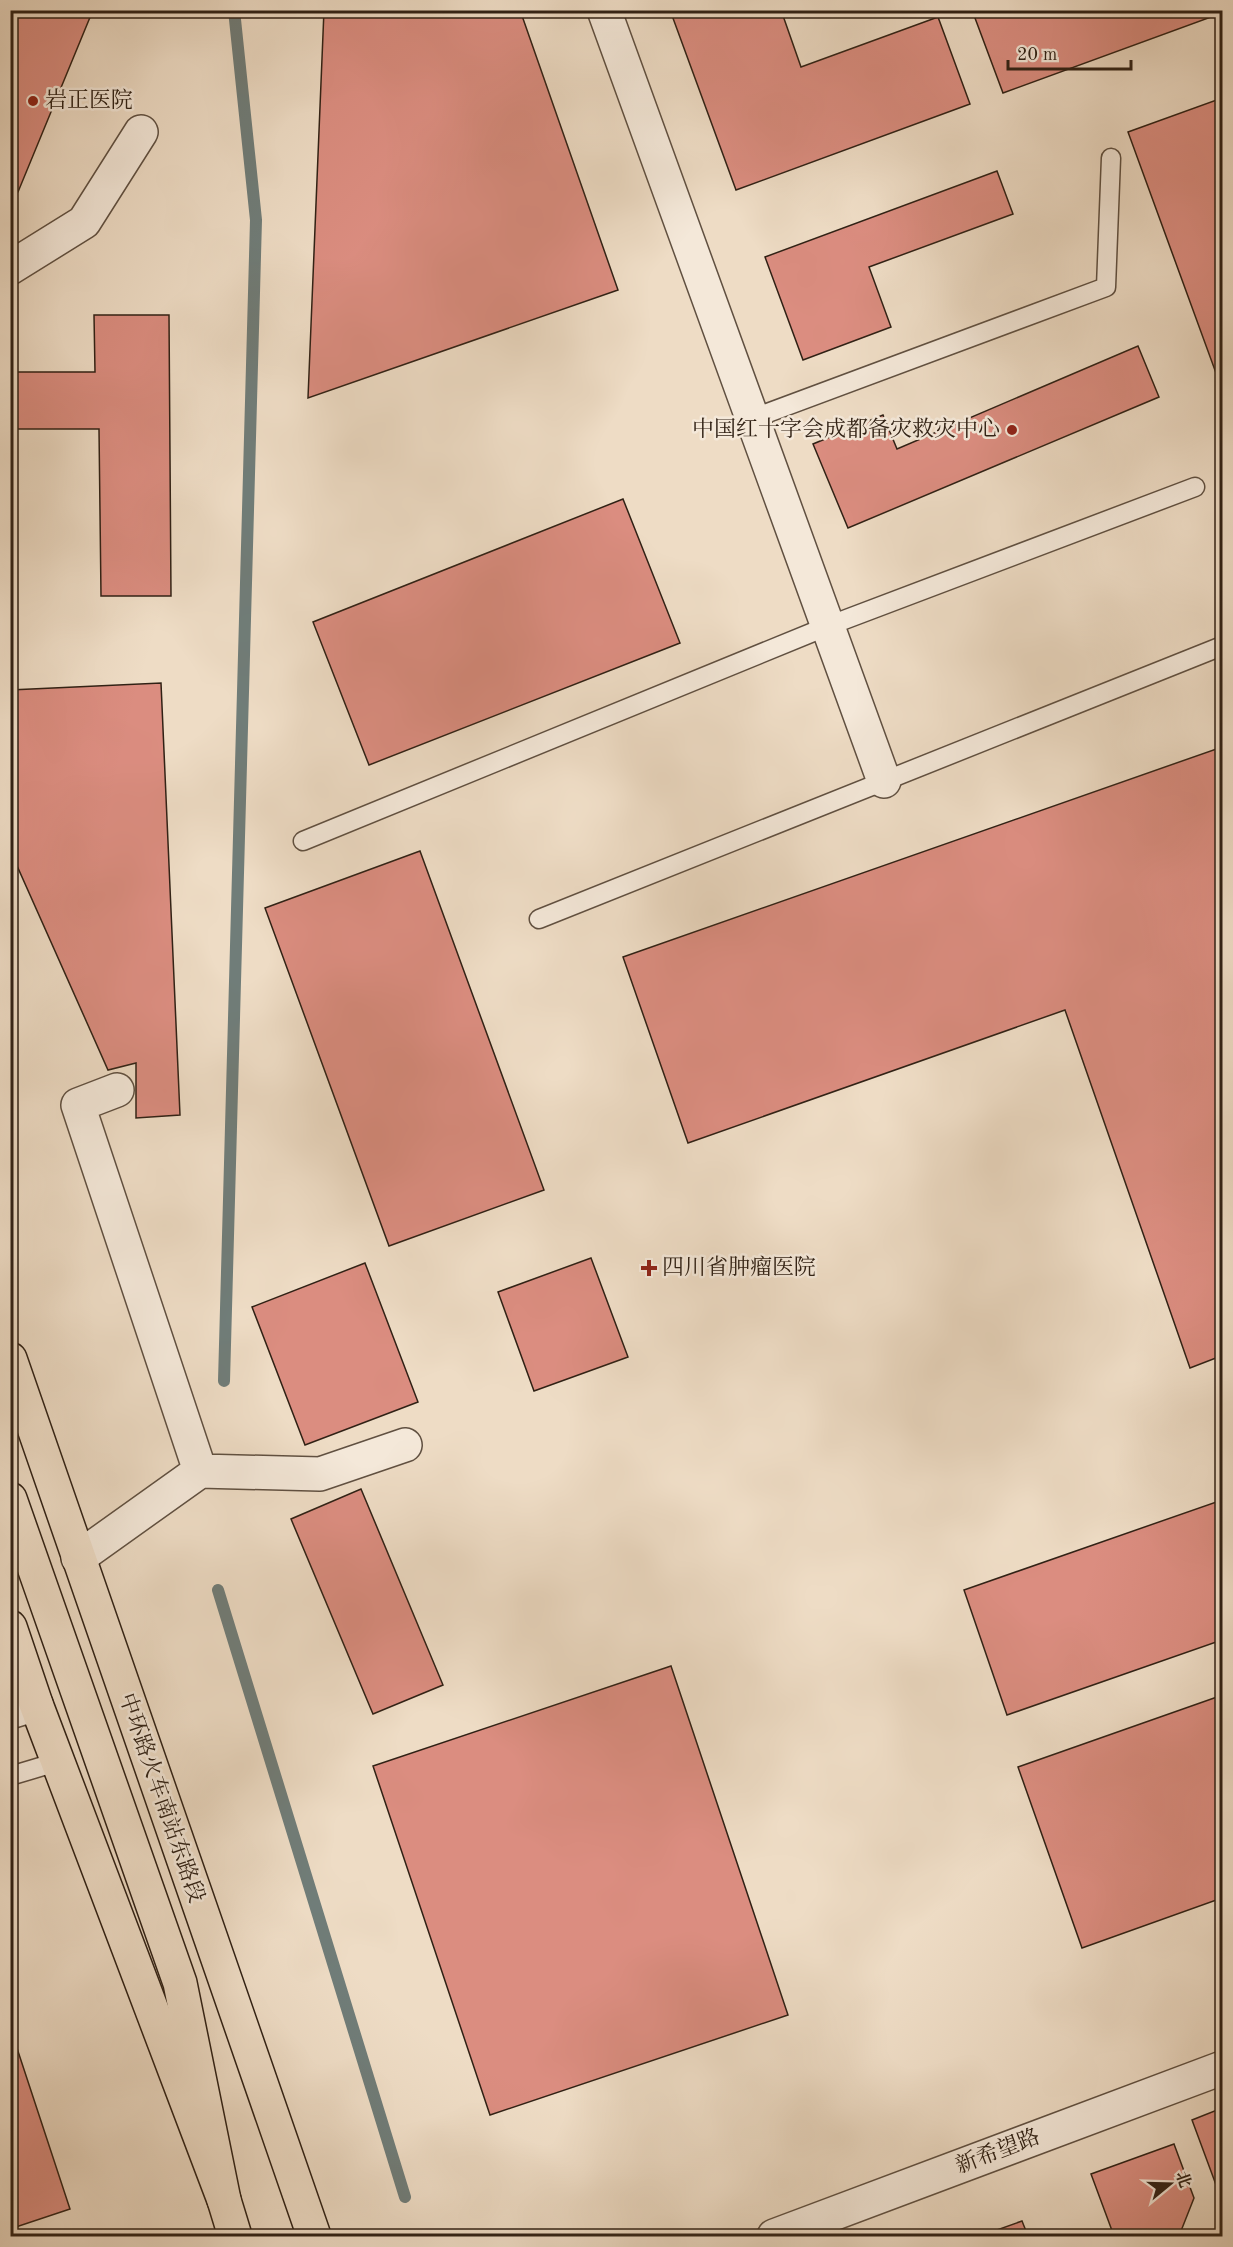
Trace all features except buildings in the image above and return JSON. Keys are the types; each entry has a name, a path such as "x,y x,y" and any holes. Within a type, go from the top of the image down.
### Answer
{"main road":[{"name":"中环路火车南站东路段","path":"10,1359 314,2236"},
{"path":"10,1499 180,1983 224,2200"},
{"path":"11,1630 23,1708 60,1761 224,2200 235,2236"}],"street":[{"path":"604,10 884,781"},
{"path":"10,268 84,222 141,132"},
{"path":"117,1090 78,1106 200,1471"},
{"path":"78,1558 200,1471 320,1474 405,1445"},
{"name":"新希望路","path":"774,2236 1222,2068"}],"lane":[{"path":"754,418 1106,287 1111,158"},
{"path":"303,841 828,626 1195,487"},
{"path":"539,919 1222,646"},
{"path":"10,1776 60,1761"}],"waterway":[{"path":"224,1381 256,220 234,10"},
{"path":"218,1590 405,2197"}],"place":[{"name":"岩正医院","path":"33,101"},
{"name":"中国红十字会成都备灾救灾中心","path":"1012,430"},
{"name":"四川省肿瘤医院","path":"649,1268"}]}
